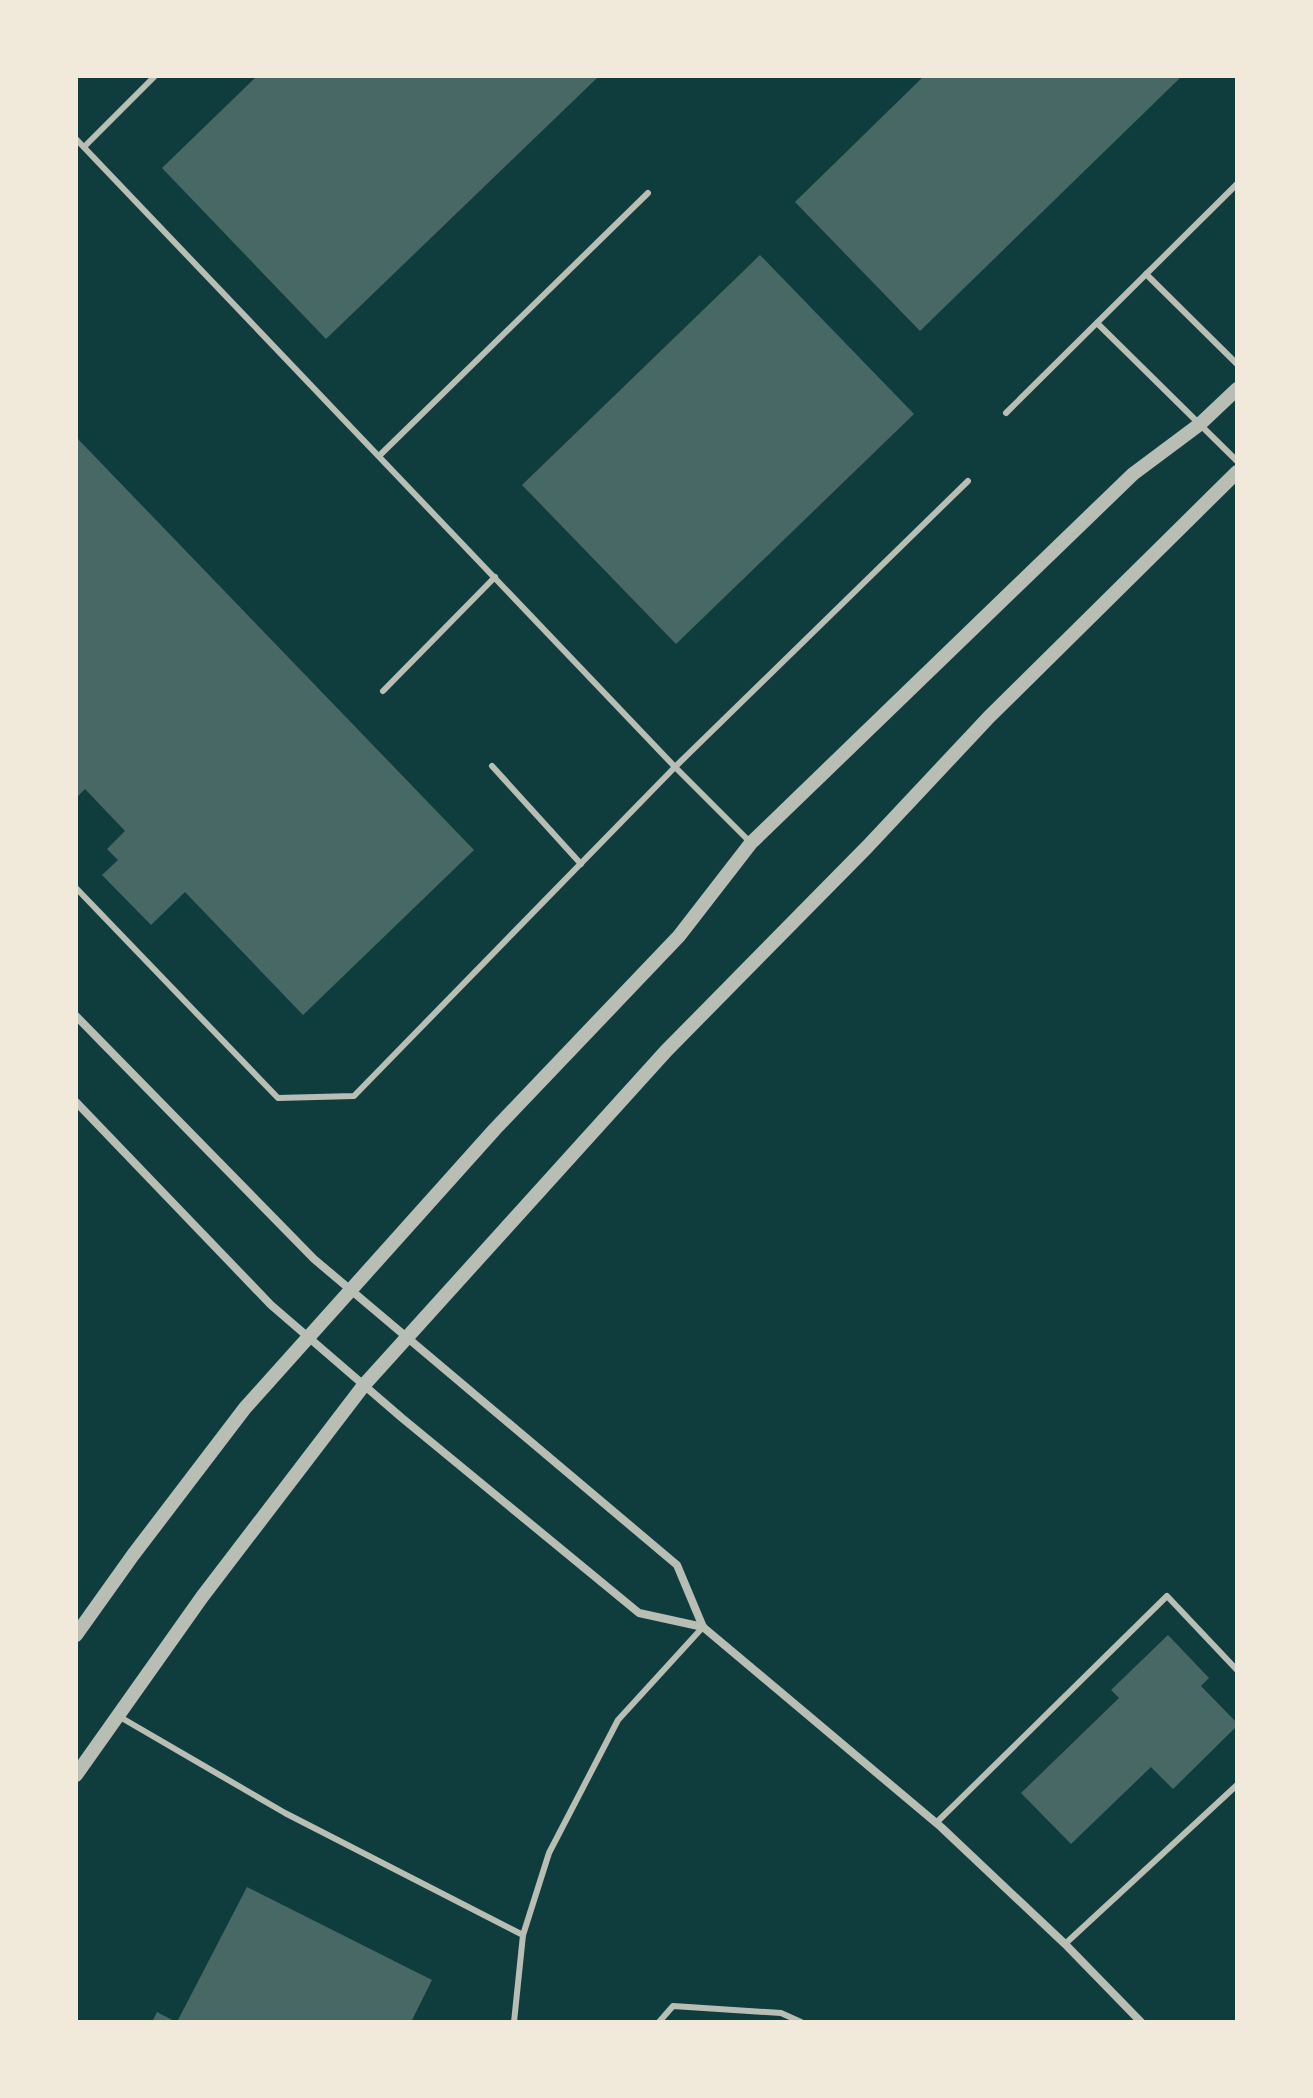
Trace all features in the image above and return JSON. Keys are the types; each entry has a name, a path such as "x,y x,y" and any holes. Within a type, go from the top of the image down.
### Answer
{"street":[{"path":"76,1635 245,1408 495,1129 679,936 751,843 1133,474 1200,424 1237,389"},
{"path":"76,1775 202,1597 364,1385 666,1051 868,846 989,717 1237,472"},
{"path":"76,1016 314,1259 677,1565 703,1627 936,1823 1065,1944 1141,2022"},
{"path":"76,1102 271,1305 364,1385 639,1613 703,1627"}],"lane":[{"path":"84,147 155,76"},
{"path":"76,139 751,843"},
{"path":"1006,413 1237,184"},
{"path":"379,456 648,193"},
{"path":"1146,274 1237,364"},
{"path":"1097,323 1237,461"},
{"path":"76,888 278,1098 354,1096 675,767 968,481"},
{"path":"383,691 495,577"},
{"path":"492,766 581,864"},
{"path":"936,1823 1167,1596 1237,1670"},
{"path":"514,2022 523,1935 549,1853 618,1720 703,1627"},
{"path":"117,1716 285,1813 523,1935"},
{"path":"1065,1944 1237,1785"},
{"path":"659,2022 673,2006 781,2013 801,2022"}],"building":[{"path":"257,76 597,78 326,339 162,168"},
{"path":"924,76 1182,76 920,331 795,202"},
{"path":"760,255 914,414 676,644 522,485"},
{"path":"76,437 474,850 303,1015 185,892 151,925 102,875 118,860 107,849 125,831 85,789 76,798"},
{"path":"1168,1635 1209,1678 1201,1686 1237,1726 1173,1789 1151,1767 1071,1844 1021,1793 1119,1698 1111,1690"},
{"path":"247,1887 432,1980 411,2022 177,2022"},
{"path":"157,2012 176,2022 152,2022"}]}
